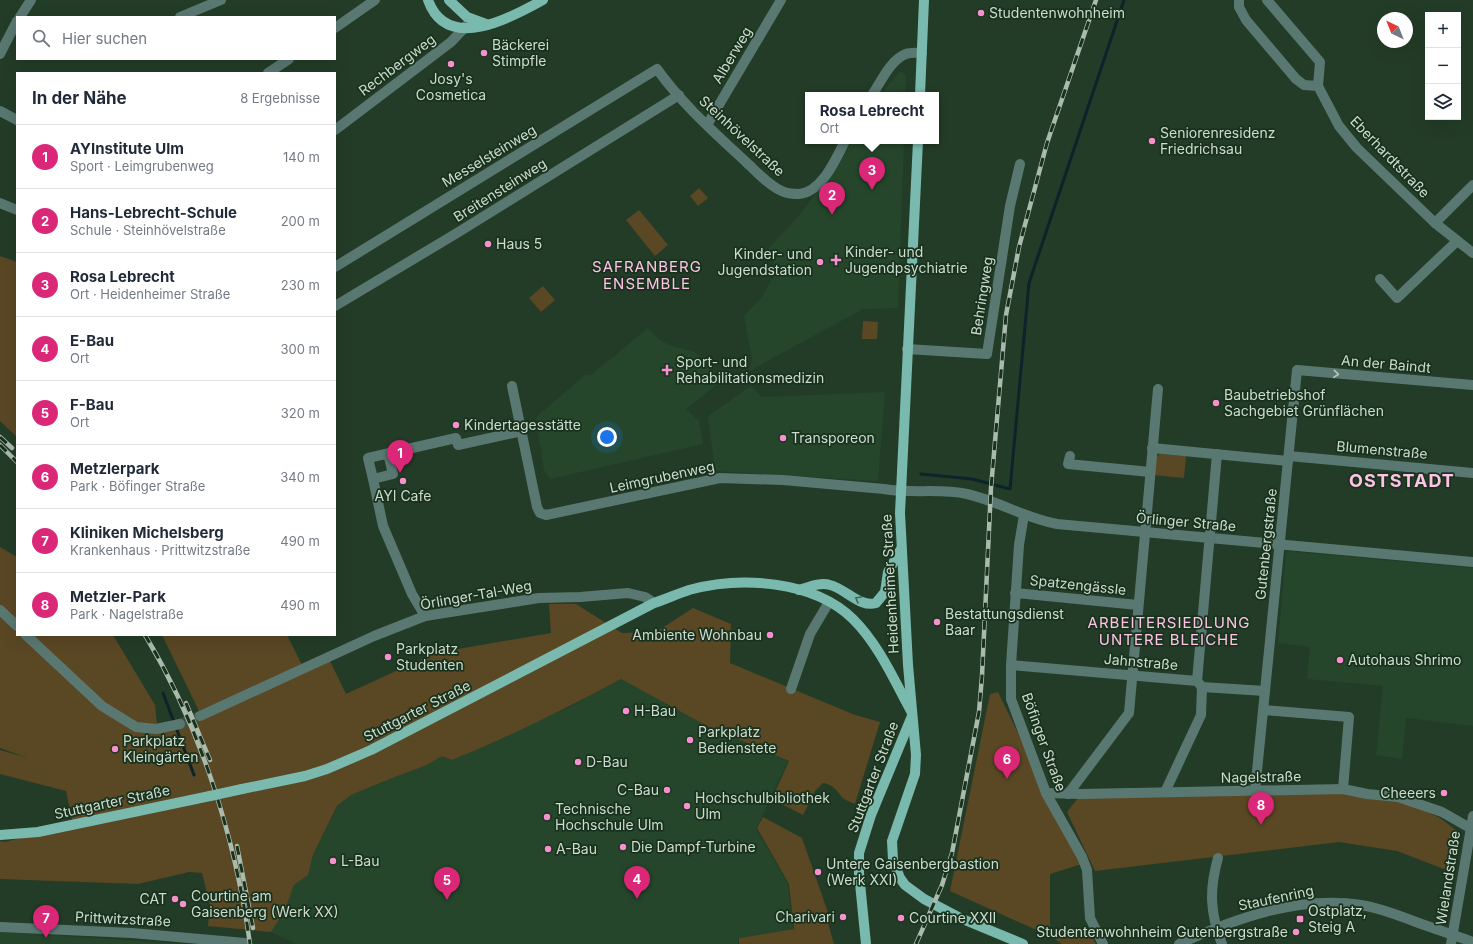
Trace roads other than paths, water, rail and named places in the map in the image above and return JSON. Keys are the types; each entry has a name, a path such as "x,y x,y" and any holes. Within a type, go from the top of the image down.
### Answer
{"main road":[{"path":"428,0 434,11 444,22 456,27 468,24 492,24 513,17 543,0"},
{"path":"449,0 462,14 468,24"},
{"path":"920,92 924,0"},
{"name":"Heidenheimer Straße","path":"918,144 900,492 901,549 915,774 896,827 892,850 893,860 900,878 910,890 934,905 960,918 1023,944"},
{"path":"799,590 815,585 831,585 867,604 876,603 885,592 888,572 901,549"},
{"name":"Stuttgarter Straße","path":"0,835 38,832 305,776 327,769 371,750 654,603 689,590 730,584 762,584 799,590 829,602 853,619 865,633 884,661 912,714 871,815 859,853 859,873 866,944"}],"street":[{"path":"21,16 31,0"},
{"path":"182,16 221,0"},
{"path":"336,27 375,0"},
{"name":"Alberweg","path":"707,125 781,0"},
{"path":"1239,0 1238,7 1246,20 1296,79 1304,85 1318,86 1320,62 1267,0"},
{"name":"Rechbergweg","path":"336,129 451,42 468,24"},
{"path":"0,54 16,26"},
{"path":"874,92 892,66 901,57 908,53 922,53"},
{"path":"270,72 288,60"},
{"name":"Steinhövelstraße","path":"657,70 707,125 763,177 783,192 800,194 812,188 824,178 843,144"},
{"name":"Messelsteinweg","path":"336,266 657,70"},
{"name":"Eberhardtstraße","path":"1318,86 1339,126 1357,148 1435,223 1473,253"},
{"name":"Breitensteinweg","path":"336,305 457,233 679,95"},
{"path":"0,111 16,119"},
{"name":"Behringweg","path":"907,349 987,354 1010,206 1020,164"},
{"path":"1435,223 1473,185"},
{"path":"0,203 16,210"},
{"path":"1380,279 1397,298 1457,241"},
{"name":"An der Baindt","path":"1297,370 1473,386"},
{"name":"Gutenbergstraße","path":"1256,791 1297,370"},
{"name":"Leimgrubenweg","path":"512,386 537,508 540,513 546,515 720,478 789,480 884,488 900,492"},
{"path":"1068,794 1129,713 1158,389"},
{"path":"425,616 412,594 383,526 368,458 456,438 458,445 522,431"},
{"name":"Blumenstraße","path":"1152,448 1473,473"},
{"path":"373,478 394,474 388,453"},
{"path":"1165,792 1201,716 1199,684 1208,538 1217,454"},
{"path":"1070,456 1068,464 1150,472"},
{"name":"Örlinger Straße","path":"900,492 962,493 990,501 1024,515 1057,524 1473,562"},
{"name":"Böfinger Straße","path":"1024,515 1019,545 1015,593 1011,665 1011,698 1046,793 1082,857 1086,870 1090,918 1104,944"},
{"name":"Örlinger-Tal-Weg","path":"200,716 374,636 425,616 539,598 580,597 628,593 645,597 654,603"},
{"name":"Spatzengässle","path":"1015,593 1138,606"},
{"path":"791,690 810,634 829,602"},
{"path":"0,610 16,625"},
{"path":"27,636 102,706 136,727 156,729 175,725"},
{"name":"Jahnstraße","path":"1011,665 1132,676 1266,691"},
{"path":"1264,710 1349,717 1343,789"},
{"name":"Nagelstraße","path":"1046,793 1068,794 1343,789 1367,794 1398,797 1442,812 1470,828"},
{"name":"Wielandstraße","path":"1452,939 1473,816"},
{"path":"1218,858 1212,880 1212,910 1216,928 1222,944"},
{"name":"Staufenring","path":"1179,944 1216,928 1270,911 1304,905 1334,902 1377,908 1452,939 1473,942"},
{"name":"Prittwitzstraße","path":"0,927 132,933 245,943"}],"waterway":[{"path":"921,474 972,479 1010,489 1029,283 1124,0"},
{"path":"163,693 194,775"}],"tunnel":[{"path":"180,724 200,716"}],"railway":[{"path":"916,944 942,885 952,853 979,712 991,488 1006,315 1019,247 1047,143 1096,0"},
{"path":"0,437 12,448"},
{"path":"0,445 16,461"},
{"path":"146,636 183,707 213,784 235,864 250,944"},
{"path":"186,703 210,760"},
{"path":"237,846 253,928"}],"place":[{"name":"Studentenwohnheim","path":"981,13"},
{"name":"Bäckerei Stimpfle","path":"484,53"},
{"name":"Josy's Cosmetica","path":"451,64"},
{"name":"Seniorenresidenz Friedrichsau","path":"1152,141"},
{"name":"Rosa Lebrecht","path":"872,190"},
{"name":"Hans-Lebrecht-Schule","path":"832,215"},
{"name":"Haus 5","path":"488,244"},
{"name":"Kinder- und Jugendpsychiatrie","path":"836,260"},
{"name":"Kinder- und Jugendstation","path":"820,262"},
{"name":"Sport- und Rehabilitationsmedizin","path":"667,370"},
{"name":"Baubetriebshof Sachgebiet Grünflächen","path":"1216,403"},
{"name":"Kindertagesstätte","path":"456,425"},
{"name":"Transporeon","path":"783,438"},
{"name":"AYInstitute Ulm","path":"400,473"},
{"name":"AYI Cafe","path":"403,481"},
{"name":"Bestattungsdienst Baar","path":"937,622"},
{"name":"Ambiente Wohnbau","path":"770,635"},
{"name":"Parkplatz Studenten","path":"388,657"},
{"name":"Autohaus Shrimo","path":"1340,660"},
{"name":"H-Bau","path":"626,711"},
{"name":"Parkplatz Bedienstete","path":"690,740"},
{"name":"Parkplatz Kleingärten","path":"115,749"},
{"name":"D-Bau","path":"578,762"},
{"name":"Metzlerpark","path":"1007,779"},
{"name":"C-Bau","path":"667,790"},
{"name":"Cheeers","path":"1444,793"},
{"name":"Hochschulbibliothek Ulm","path":"687,806"},
{"name":"Technische Hochschule Ulm","path":"547,817"},
{"name":"Metzler-Park","path":"1261,825"},
{"name":"Die Dampf-Turbine","path":"623,847"},
{"name":"A-Bau","path":"548,849"},
{"name":"L-Bau","path":"333,861"},
{"name":"Untere Gaisenbergbastion (Werk XXI)","path":"818,872"},
{"name":"CAT","path":"175,899"},
{"name":"E-Bau","path":"637,899"},
{"name":"F-Bau","path":"447,900"},
{"name":"Courtine am Gaisenberg (Werk XX)","path":"183,904"},
{"name":"Charivari","path":"843,917"},
{"name":"Courtine XXII","path":"901,918"},
{"name":"Ostplatz, Steig A","path":"1300,919"},
{"name":"Studentenwohnheim Gutenbergstraße","path":"1296,932"},
{"name":"Kliniken Michelsberg","path":"46,938"}],"district":[{"name":"SAFRANBERG ENSEMBLE","path":"647,276"},
{"name":"OSTSTADT","path":"1402,481"},
{"name":"ARBEITERSIEDLUNG UNTERE BLEICHE","path":"1169,632"}]}
